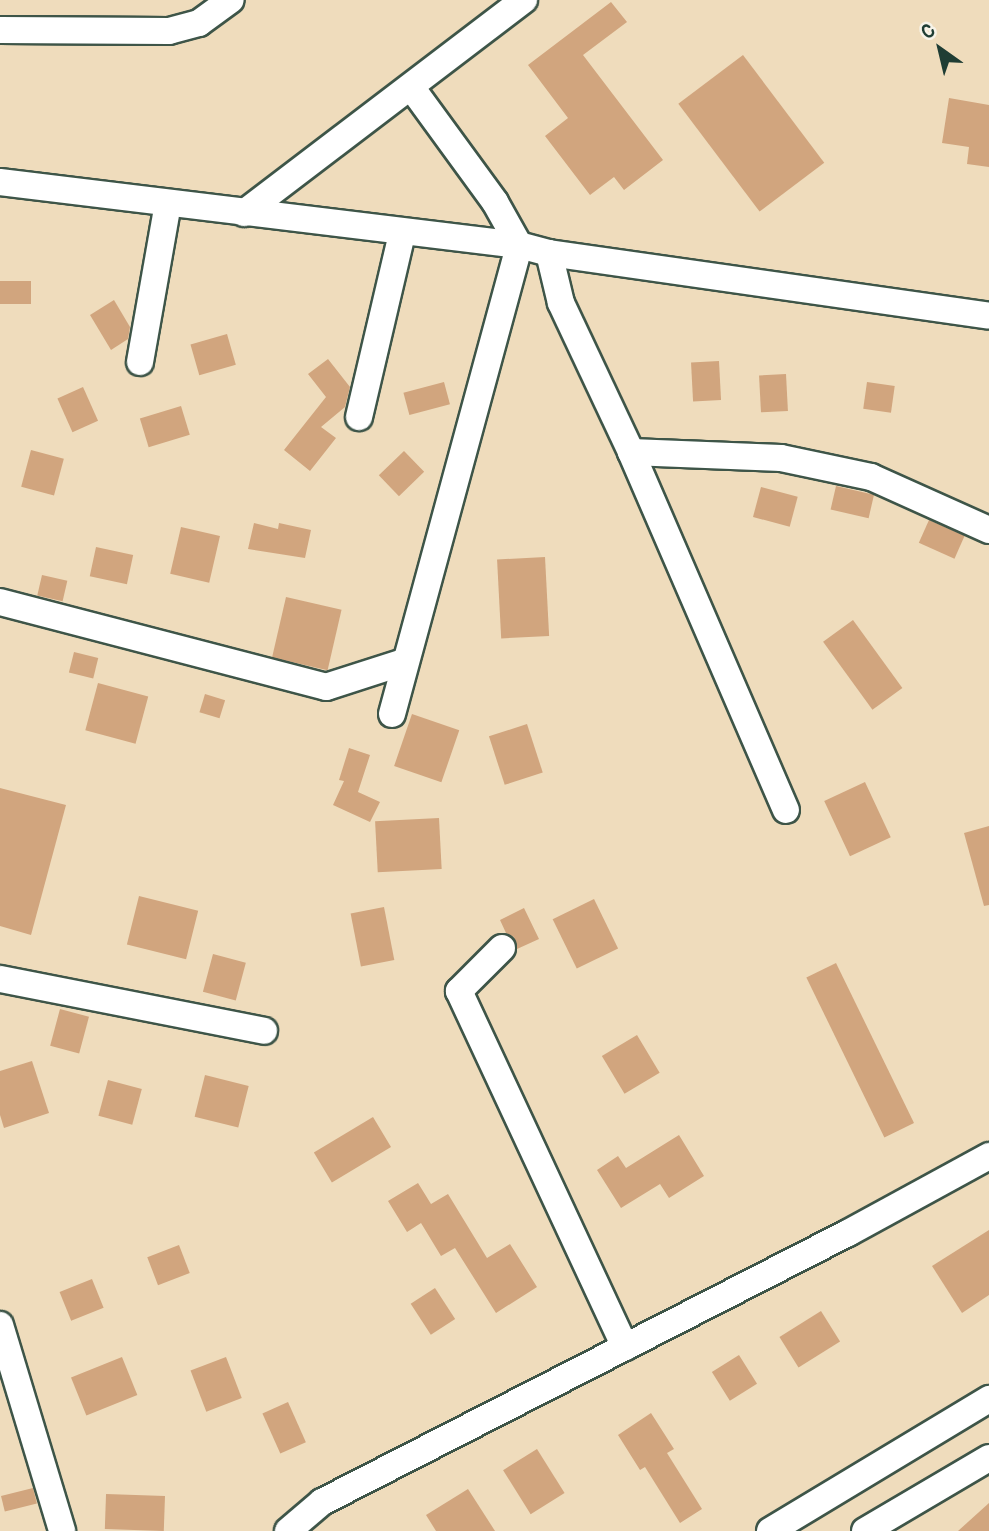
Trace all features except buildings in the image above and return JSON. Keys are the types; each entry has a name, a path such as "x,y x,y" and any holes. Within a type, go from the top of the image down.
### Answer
{"street":[{"path":"0,30 169,31 199,23 231,0"},
{"path":"244,213 412,88 524,0"},
{"path":"391,714 519,245 495,202 412,88"},
{"path":"0,183 519,245 549,253 989,316"},
{"path":"140,362 168,204"},
{"path":"359,417 402,233"},
{"path":"549,253 561,303 631,452 786,810"},
{"path":"631,452 781,458 871,477 989,530"},
{"path":"0,603 327,687 404,662"},
{"path":"502,948 459,990 625,1347"},
{"path":"0,979 264,1031"},
{"path":"288,1531 322,1502 848,1233 989,1156"},
{"path":"0,1325 62,1531"},
{"path":"788,1526 989,1399"},
{"path":"865,1531 989,1458"}]}
